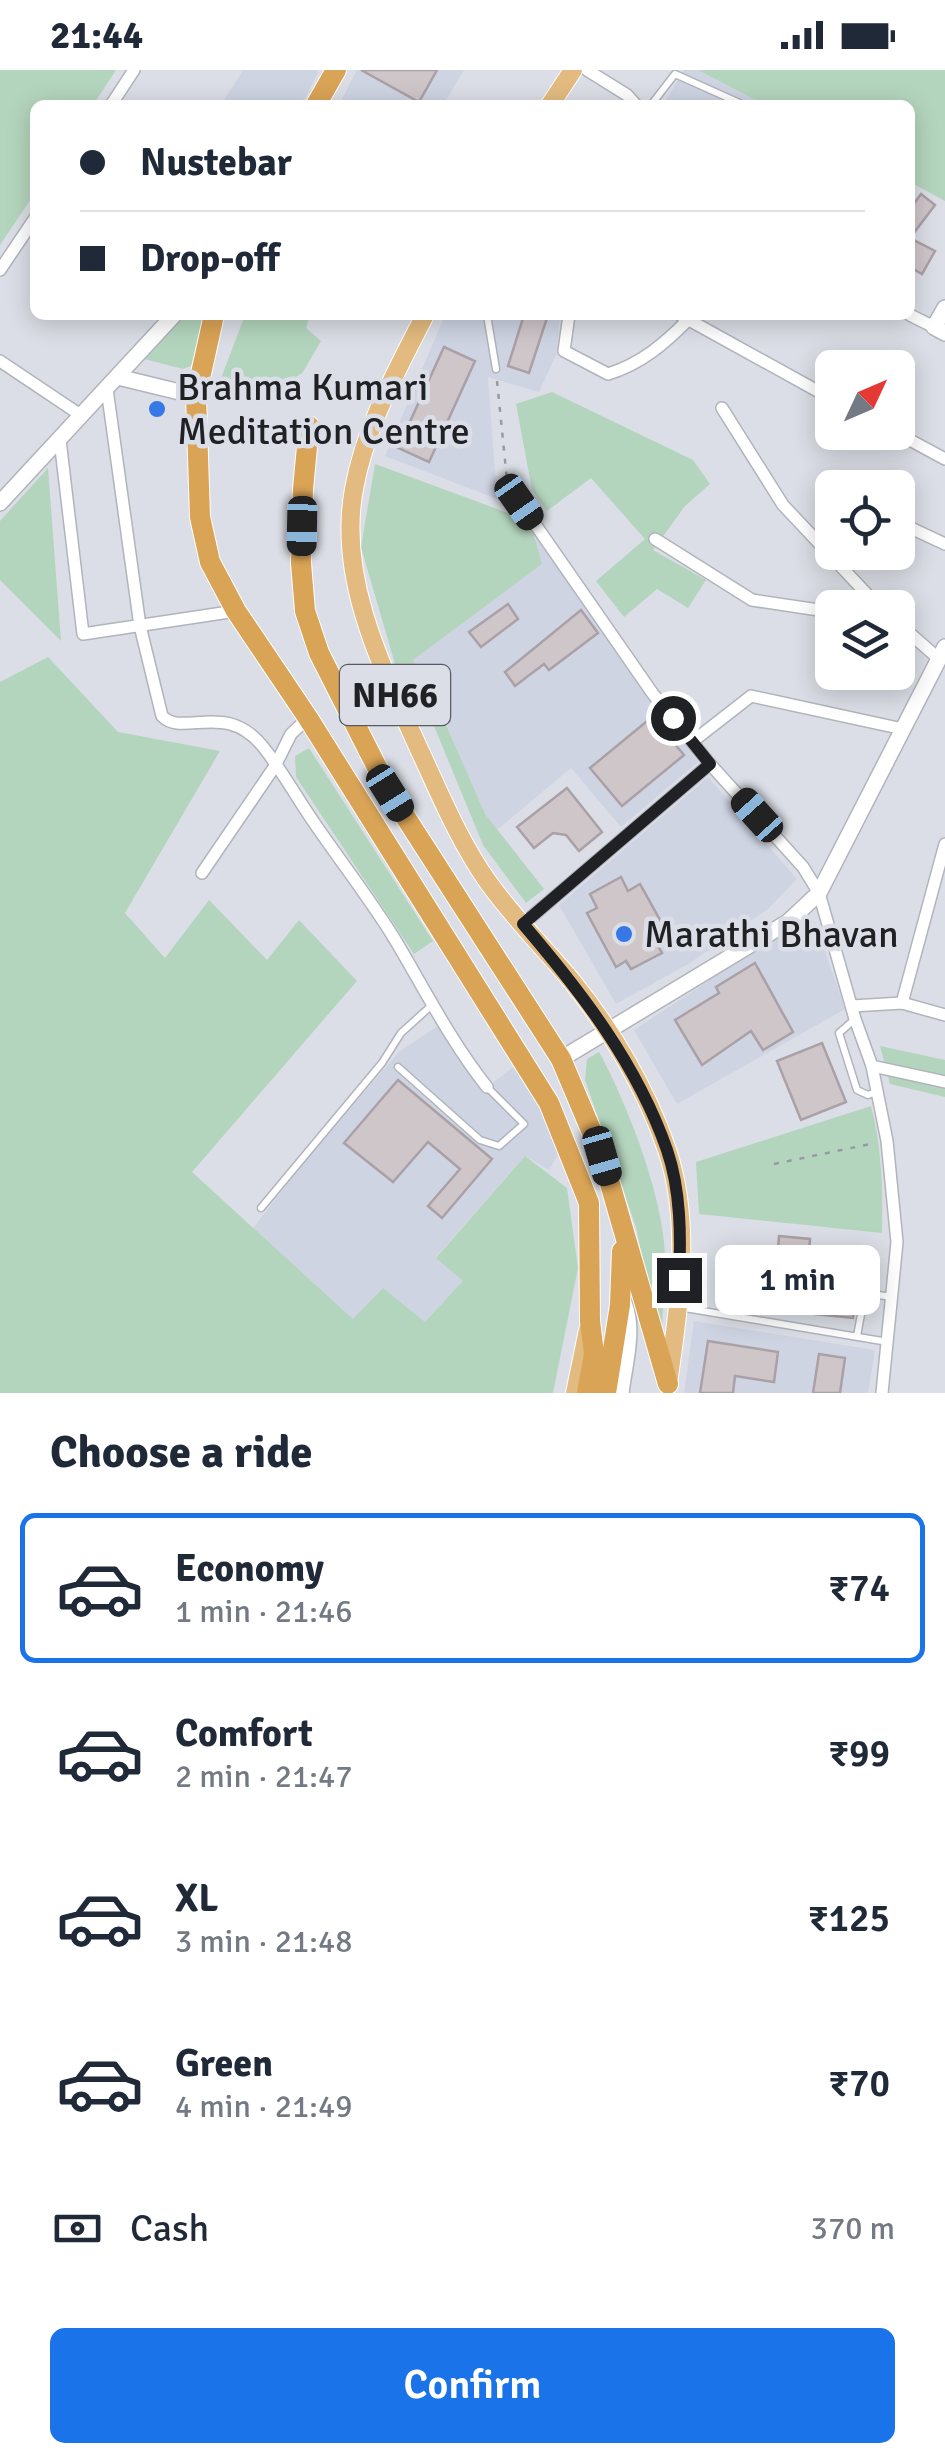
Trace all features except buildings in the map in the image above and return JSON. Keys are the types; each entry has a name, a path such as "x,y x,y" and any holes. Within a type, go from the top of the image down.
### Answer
{"highway":[{"path":"319,100 336,70"},
{"name":"NH66","path":"213,320 196,396 200,517 210,562 236,611 308,718 549,1104 589,1203 594,1354 587,1393"},
{"path":"309,426 301,563 305,611 319,653 390,793 561,1059 602,1156 668,1388"},
{"path":"606,1393 620,1294 623,1229"}],"main road":[{"path":"553,100 572,70"},
{"name":"NH66","path":"422,320 384,396 354,488 350,528 366,622 448,814 490,885 610,1032"},
{"path":"610,1032 668,1153 678,1204 678,1307 668,1388"},
{"path":"575,1393 590,1321"}],"street":[{"path":"113,100 134,70"},
{"path":"587,70 632,100"},
{"path":"0,270 30,225"},
{"path":"915,318 940,330 945,308"},
{"path":"0,503 169,320"},
{"path":"568,320 564,351 608,374 630,367 664,344 682,320"},
{"path":"689,320 815,390"},
{"path":"0,361 82,416"},
{"path":"113,382 196,396"},
{"path":"113,382 140,626 158,708 168,722 232,722 264,747 390,932 469,1064 487,1087"},
{"path":"722,408 783,505 863,590"},
{"path":"60,440 83,634 236,611"},
{"path":"915,443 945,460"},
{"path":"519,502 642,678 710,764 804,866 819,893 872,1066 886,1141 897,1242 882,1393"},
{"path":"915,530 945,544"},
{"path":"655,539 752,600 815,609"},
{"path":"561,1059 788,922 819,893 940,664 915,640"},
{"path":"692,742 751,696 903,729"},
{"path":"202,874 275,766 290,734 308,718"},
{"path":"523,924 710,764"},
{"path":"902,1004 945,844"},
{"path":"854,1012 902,1004 945,1015"},
{"path":"872,1066 945,1082"},
{"path":"620,1294 630,1323 621,1393"}],"lane":[{"path":"655,100 675,74 733,100"},
{"path":"488,320 496,369"},
{"path":"261,1208 374,1072 401,1033 433,1004"},
{"path":"854,1012 839,1033 857,1090 868,1095 877,1092"},
{"path":"398,1067 480,1140 499,1146 524,1124 487,1087"},
{"path":"857,1336 865,1293 892,1297"},
{"path":"678,1307 888,1342"}],"path":[{"path":"496,369 507,480 519,502"},
{"path":"774,1164 886,1141"}],"shaded area":[{"path":"243,70 318,73 304,100 224,100"},
{"path":"357,70 464,70 446,100 342,100"},
{"path":"684,70 698,70 755,100 666,100"},
{"path":"443,320 560,320 557,353 539,392 488,377 497,499 385,456"},
{"path":"538,537 650,700 698,762 621,827 571,768 497,830 484,814 442,714 401,646"},
{"path":"708,777 797,879 768,909 690,963 616,1004 559,905"},
{"path":"804,918 815,922 845,1009 677,1104 634,1030"},
{"path":"438,1026 483,1090 519,1063 562,1148 549,1170 525,1156 436,1257 463,1281 425,1323 353,1319 253,1228 312,1152 400,1051"},
{"path":"694,1321 875,1350 868,1393 684,1393"}],"green space":[{"path":"0,70 116,70 96,100 30,100 30,200 0,245"},
{"path":"698,70 945,70 945,201 915,185 915,100 755,100"},
{"path":"178,320 205,320 191,366 183,369 144,359"},
{"path":"243,320 308,320 306,328 321,341 303,372 259,405 217,389"},
{"path":"552,392 693,460 710,484 685,506 653,550 706,580 688,608 657,589 624,617 596,581 645,539 591,478 547,511 532,490 516,404"},
{"path":"375,464 530,521 542,564 413,660 485,814 544,889 526,903 483,845 405,667 397,671 361,547"},
{"path":"48,468 61,641 0,580 0,521"},
{"path":"48,657 118,732 220,751 125,913 165,958 209,900 267,960 299,920 357,981 192,1172 353,1319 383,1288 425,1322 463,1281 436,1258 525,1156 567,1188 578,1268 553,1393 0,1393 0,682"},
{"path":"309,748 433,941 414,954 296,777 295,756"},
{"path":"880,1046 945,1060 945,1097 890,1084"},
{"path":"599,1052 630,1119 656,1196 665,1253 662,1328 657,1327 636,1227 585,1080 587,1059"},
{"path":"871,1106 881,1169 882,1233 699,1214 696,1162"}],"place":[{"name":"Brahma Kumari Meditation Centre","path":"157,409"},
{"name":"Marathi Bhavan","path":"624,934"}],"route":[{"path":"673,718 710,764 523,924 610,1032 655,1122 668,1153 678,1204 679,1280"}]}
